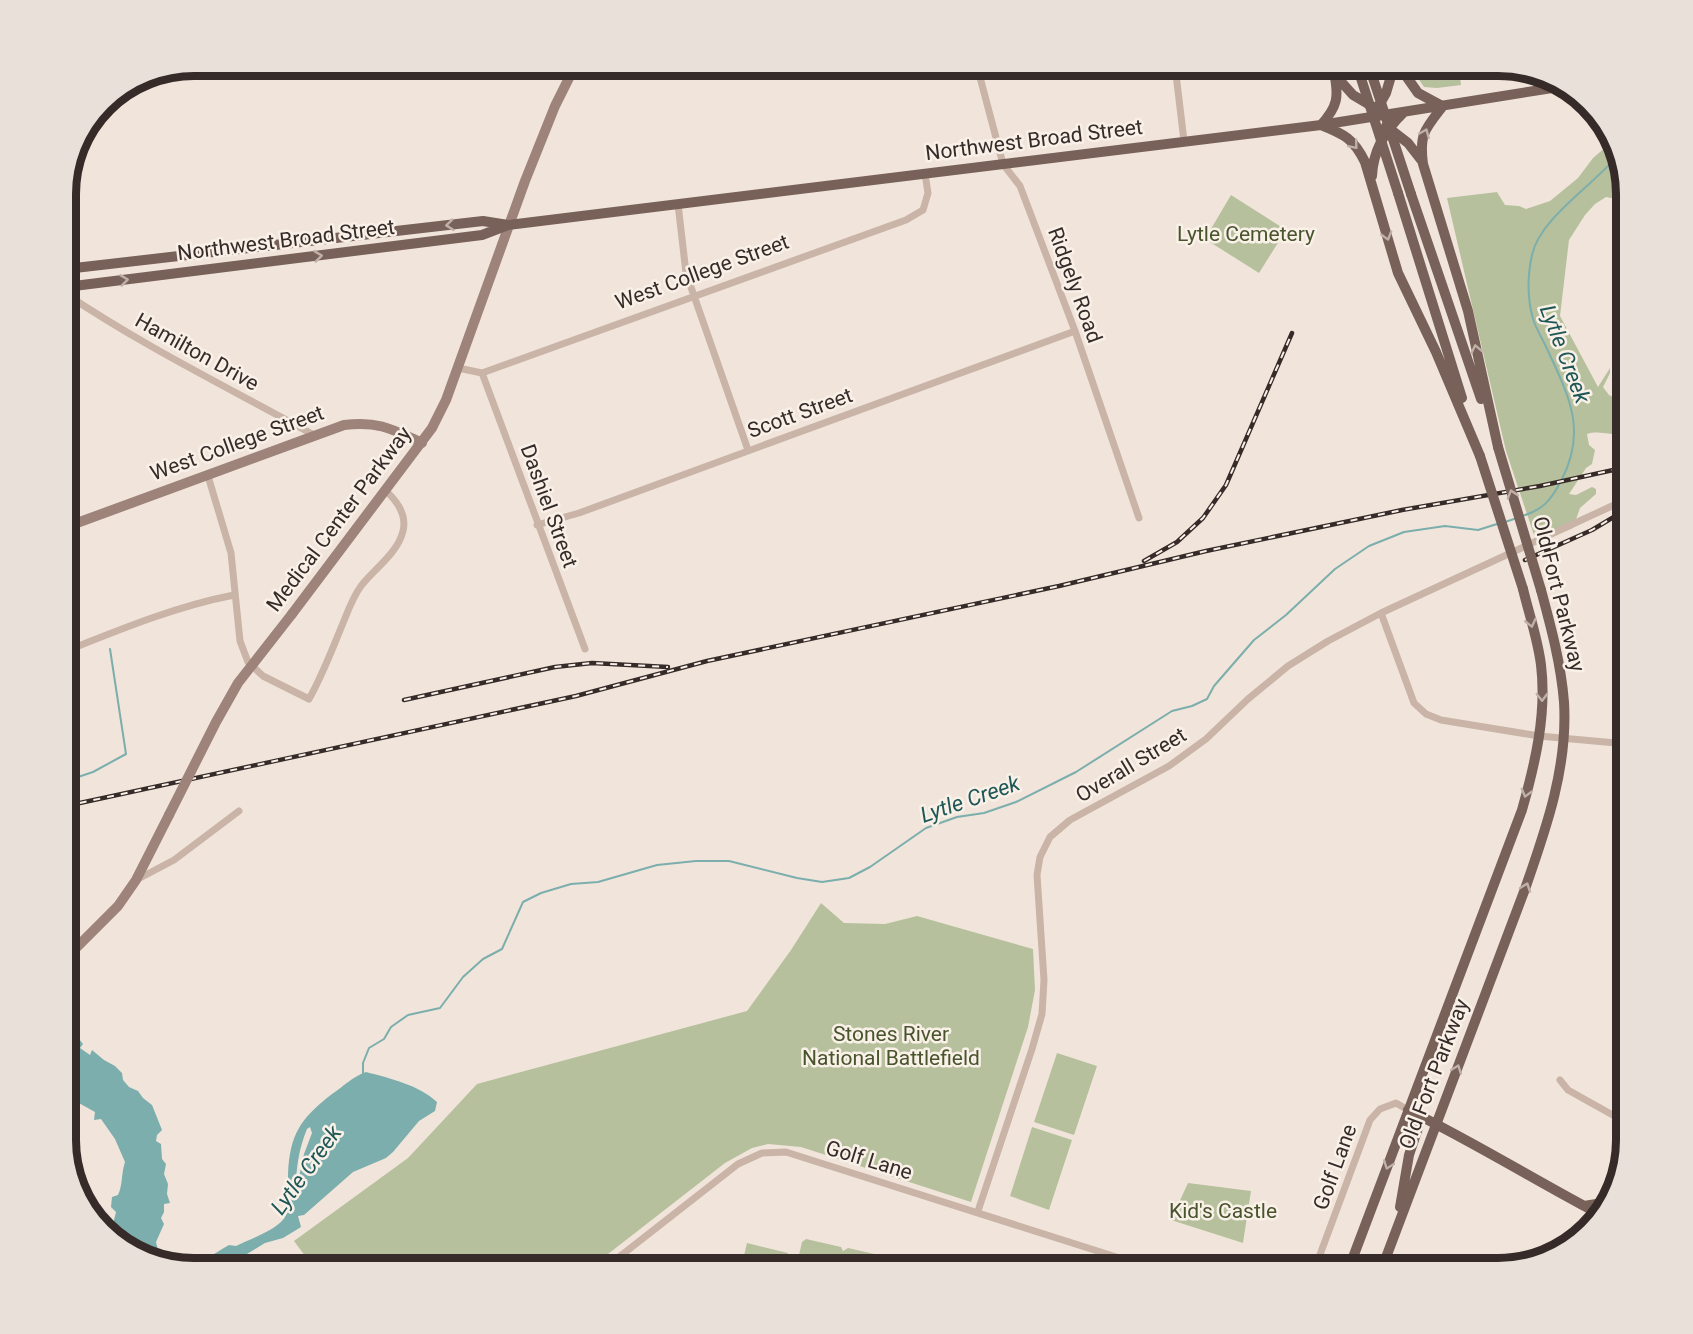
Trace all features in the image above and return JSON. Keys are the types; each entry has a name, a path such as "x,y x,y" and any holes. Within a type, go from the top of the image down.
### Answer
{"main road":[{"name":"Medical Center Parkway","path":"77,947 118,906 136,880 238,683 432,428 458,368 534,155 570,76"},
{"path":"1334,76 1338,90 1337,100 1330,115 1321,125 1341,133 1354,144 1365,162 1398,273 1436,352 1480,456"},
{"path":"1338,76 1353,95 1377,108 1404,112"},
{"name":"Old Fort Parkway","path":"1353,1258 1413,1112 1522,810 1532,773 1542,707 1541,665 1523,589 1360,76"},
{"name":"Old Fort Parkway","path":"1372,76 1498,447 1559,658 1564,703 1564,739 1559,776 1547,827 1386,1258"},
{"path":"1364,117 1377,108 1386,93 1391,76"},
{"path":"1406,76 1417,92 1443,106 1422,136 1423,164 1443,222 1468,311 1498,447"},
{"name":"Northwest Broad Street","path":"77,286 482,235 508,225 1321,125 1550,88"},
{"path":"1371,179 1374,157 1388,127 1404,112"},
{"path":"1364,117 1388,127 1408,143 1423,164"},
{"name":"Northwest Broad Street","path":"77,268 483,221 508,225"},
{"path":"254,247 256,263"},
{"path":"186,255 187,272"},
{"name":"West College Street","path":"77,522 344,425 364,422 380,424 422,443"},
{"path":"1413,1112 1592,1210"},
{"path":"1395,1234 1408,1161 1419,1125 1413,1112"},
{"path":"1584,1206 1598,1204"}],"street":[{"name":"Ridgely Road","path":"980,76 1003,164 1020,186 1075,331 1139,518"},
{"path":"1176,76 1184,141"},
{"name":"West College Street","path":"482,373 906,220 923,210 928,193 925,174"},
{"path":"678,204 686,273 748,450"},
{"name":"Hamilton Drive","path":"77,301 173,358 314,435"},
{"name":"Scott Street","path":"537,525 579,513 1075,331"},
{"path":"458,368 482,373"},
{"name":"Dashiel Street","path":"482,373 585,649"},
{"path":"208,476 231,553 240,641 248,662 263,676 309,699 319,681 352,600 360,587 397,546 403,532 404,516 394,498 386,491"},
{"name":"Overall Street","path":"978,1211 1042,1014 1044,980 1037,875 1040,857 1050,837 1070,820 1169,766 1206,739 1248,699 1288,666 1328,641 1381,613 1616,503"},
{"path":"77,647 206,600 234,595"},
{"path":"1381,613 1414,703 1426,714 1441,720 1539,736 1616,743"},
{"path":"136,880 174,860 239,811"},
{"path":"1560,1080 1568,1090 1616,1117"},
{"name":"Golf Lane","path":"1319,1258 1370,1120 1380,1109 1396,1103 1413,1112"},
{"name":"Golf Lane","path":"618,1258 738,1164 762,1152 786,1152 978,1211 1120,1258"}],"green space":[{"path":"1417,76 1460,76 1461,85 1424,87"},
{"path":"1606,147 1615,179 1616,199 1606,197 1595,204 1569,240 1560,316 1598,387 1610,368 1603,387 1609,395 1616,398 1616,435 1587,434 1589,445 1595,450 1592,464 1586,468 1569,494 1576,495 1592,487 1596,489 1596,494 1580,508 1573,528 1552,537 1539,532 1534,535 1506,451 1447,198 1497,192 1505,205 1526,209 1550,201 1578,178 1593,158"},
{"name":"Lytle Cemetery","path":"1231,195 1286,230 1259,273 1205,239"},
{"name":"Stones River National Battlefield","path":"821,903 844,923 885,924 917,916 1033,949 1035,990 1028,1027 971,1202 801,1147 768,1144 752,1148 725,1163 603,1258 307,1258 294,1241 408,1158 477,1084 747,1011 791,950"},
{"path":"1057,1053 1097,1066 1074,1135 1034,1122"},
{"path":"1032,1127 1072,1140 1049,1210 1010,1196"},
{"name":"Kid's Castle","path":"1188,1183 1251,1191 1243,1243 1171,1220"},
{"path":"806,1239 841,1247 843,1251 848,1248 884,1258 798,1258 802,1242"},
{"path":"747,1243 788,1253 787,1258 743,1258"}],"water":[{"path":"77,1038 83,1044 80,1048 90,1055 92,1050 115,1066 122,1073 123,1080 129,1087 138,1091 152,1105 162,1130 157,1135 156,1141 161,1144 162,1159 166,1164 164,1174 168,1184 167,1194 170,1203 164,1204 161,1218 164,1224 156,1242 157,1251 136,1242 113,1224 116,1212 111,1207 112,1197 118,1195 120,1191 125,1162 115,1139 101,1119 94,1120 95,1112 77,1102"},
{"path":"366,1072 403,1083 422,1091 437,1102 435,1111 419,1121 386,1158 353,1172 304,1215 298,1216 301,1227 283,1238 265,1243 240,1258 206,1258 229,1245 236,1246 256,1237 283,1220 288,1207 289,1160 294,1138 312,1111 348,1082","holes":["310,1127 312,1133 304,1154 298,1182 296,1181 299,1154 307,1129"]}],"waterway":[{"name":"Lytle Creek","path":"1522,516 1541,507 1557,488 1569,463 1574,431 1569,400 1532,314 1528,289 1532,255 1537,241 1556,215 1612,162"},
{"name":"Lytle Creek","path":"1505,522 1517,518"},
{"name":"Lytle Creek","path":"363,1075 363,1063 369,1048 384,1039 391,1027 408,1015 440,1008 463,977 483,959 502,949 523,902 541,893 571,884 598,882 657,865 696,861 729,861 822,882 849,878 870,867 926,828 957,817 984,813 1016,802 1076,772 1172,711 1207,699 1214,686 1254,640 1286,615 1335,569 1369,546 1404,532 1445,526 1478,530 1497,524"},
{"path":"77,777 93,772 126,754 110,649"}],"railway":[{"path":"1144,561 1177,542 1203,518 1226,485 1292,333"},
{"path":"77,804 576,696 707,661 1059,586 1206,551 1402,510 1540,486 1616,469"},
{"path":"1525,560 1592,530 1616,516"},
{"path":"404,700 555,667 592,663 668,667"}]}
